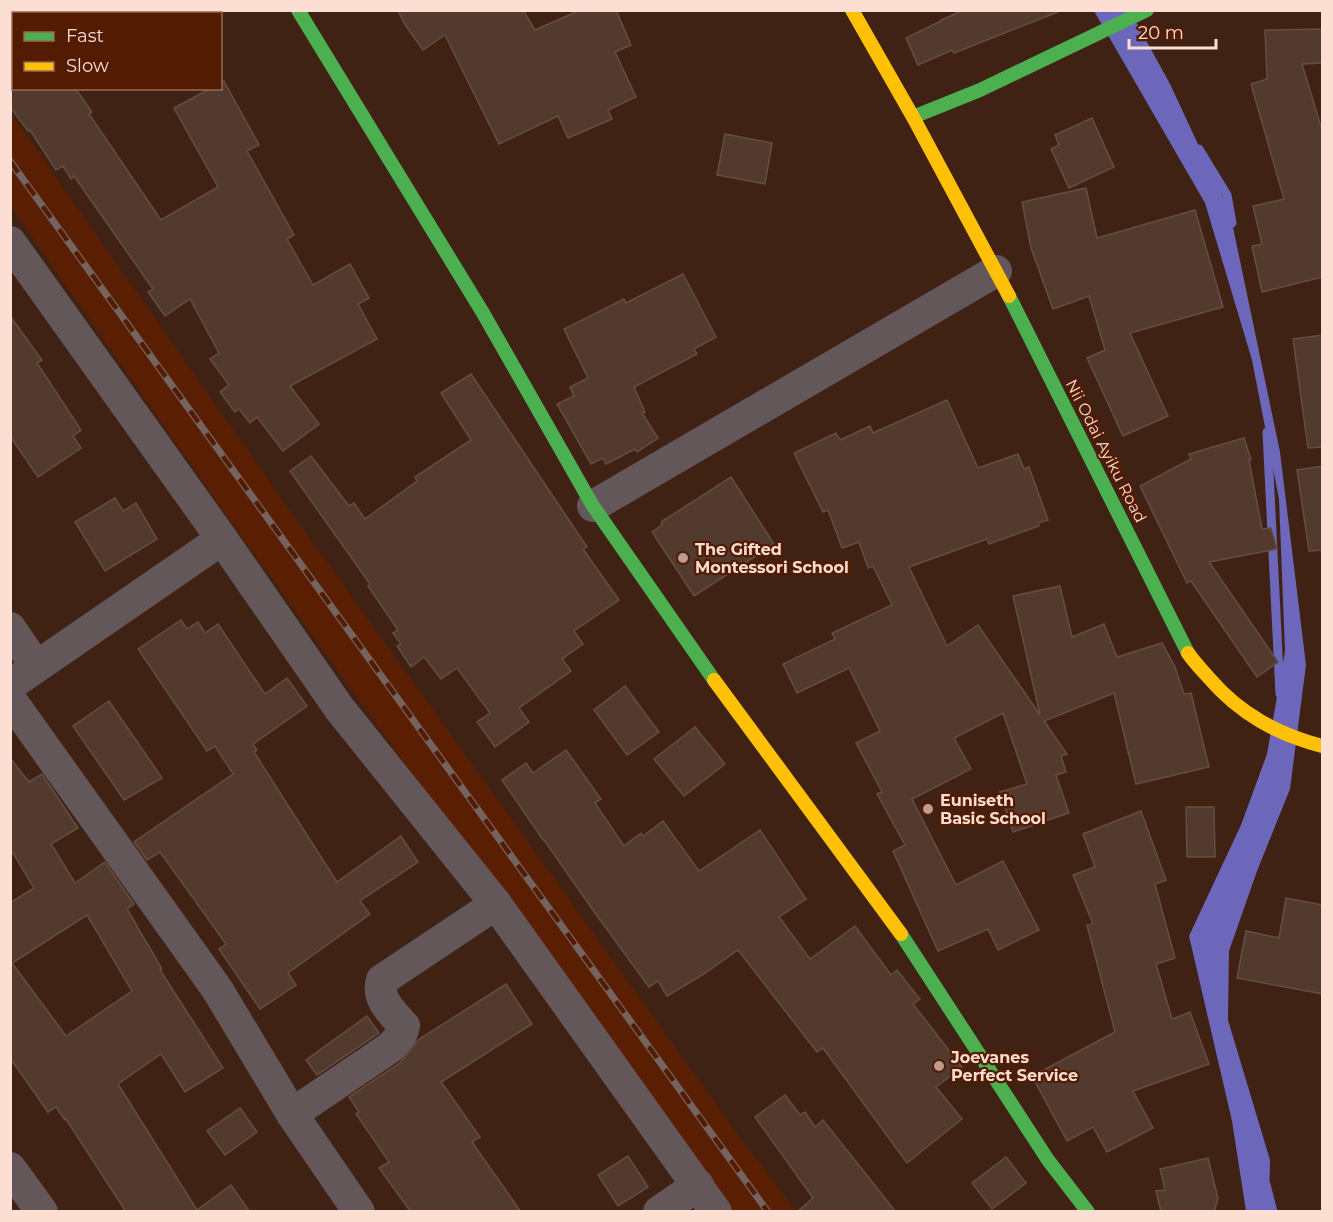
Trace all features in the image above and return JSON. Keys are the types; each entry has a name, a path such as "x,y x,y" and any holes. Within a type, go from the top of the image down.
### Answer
{"street":[{"path":"298,10 483,313 593,506 721,690 907,942 1048,1160 1088,1212"},
{"name":"Nii Odai Ayiku Road","path":"852,10 914,117 996,271 1190,656 1222,693 1257,720 1297,740 1323,746"},
{"path":"914,117 980,90 1146,11"},
{"path":"10,242 222,539 339,708 496,904 716,1212"},
{"path":"593,506 996,271"},
{"path":"10,685 222,539"},
{"path":"10,628 36,666"},
{"path":"10,699 217,989 292,1114 359,1212"},
{"path":"292,1114 391,1047 401,1035 404,1026 382,1000 379,988 382,980 496,904"},
{"path":"10,1168 42,1212"},
{"path":"659,1212 698,1185"}],"shaded area":[{"path":"1094,11 1130,11 1170,84 1230,213 1280,452 1306,665 1290,789 1257,871 1229,951 1228,1020 1270,1160 1269,1211 1246,1211 1232,1121 1189,936 1241,825 1267,754 1285,651 1279,499 1252,360 1205,203"},
{"path":"10,112 286,505 741,1139 796,1211 730,1211 686,1155 230,520 11,207"}],"building":[{"path":"398,10 523,10 535,30 580,10 616,10 631,45 615,52 636,97 608,110 612,119 568,138 558,116 499,144 445,35 423,50 404,23"},
{"path":"964,10 1058,10 1058,12 954,53 952,50 918,65 906,38"},
{"path":"1323,29 1323,63 1302,64 1323,133 1323,277 1262,292 1252,246 1262,244 1253,206 1284,199 1251,84 1267,79 1265,30"},
{"path":"224,81 259,145 247,151 294,235 287,239 313,285 350,264 369,298 358,304 377,339 290,386 319,424 283,451 257,417 250,423 239,409 235,412 220,392 229,385 210,359 219,353 190,299 165,316 148,292 153,289 74,176 71,179 63,166 56,170 30,130 28,131 10,107 10,88 12,90 76,90 92,112 89,114 161,220 218,187 174,108 207,90 222,90"},
{"path":"1092,118 1114,167 1069,188 1051,149 1059,145 1055,135"},
{"path":"725,134 772,143 765,184 717,175"},
{"path":"1086,188 1097,238 1195,210 1223,307 1130,333 1168,416 1123,436 1087,358 1105,350 1089,296 1053,309 1031,248 1022,202"},
{"path":"683,274 716,337 694,349 697,354 634,387 645,412 642,413 658,438 637,452 635,449 606,464 603,458 591,464 557,404 574,396 570,387 588,378 564,329 624,299 626,303"},
{"path":"10,316 42,360 37,363 81,430 73,436 81,448 38,477 10,436"},
{"path":"1323,335 1323,447 1308,448 1293,339"},
{"path":"471,374 587,547 583,549 619,600 574,631 583,644 562,659 571,671 519,708 529,722 495,747 477,722 490,713 457,668 441,679 424,657 411,667 397,646 401,644 393,633 398,630 368,586 370,584 290,471 311,456 349,506 354,503 365,519 417,481 415,477 471,440 441,393"},
{"path":"947,400 978,468 1018,454 1024,469 1029,467 1048,520 1038,523 1039,526 989,544 987,539 909,567 947,646 978,625 1040,715 1013,596 1060,586 1072,637 1104,624 1117,657 1162,643 1175,667 1184,694 1191,693 1209,767 1136,784 1114,693 1044,721 1067,754 1061,756 1066,772 1056,775 1069,813 1013,832 1000,792 1027,784 1003,713 954,738 971,769 912,799 956,885 1003,861 1039,930 998,950 988,929 938,951 893,851 905,845 877,794 882,792 856,743 880,731 849,668 797,693 783,664 835,639 832,633 892,605 873,566 868,568 859,542 842,548 828,510 823,512 794,453 836,433 840,440 870,426 873,433"},
{"path":"1244,438 1251,460 1249,460 1262,529 1271,528 1277,549 1209,562 1278,662 1257,677 1191,581 1187,583 1140,486 1191,459 1189,454"},
{"path":"1323,466 1323,550 1309,551 1297,470"},
{"path":"731,477 774,544 694,596 652,532 662,525 661,522"},
{"path":"115,498 123,511 136,503 157,539 105,571 75,522"},
{"path":"181,620 187,629 198,622 205,633 218,624 265,694 287,678 307,706 253,744 257,750 254,752 337,882 401,836 418,862 360,901 370,914 288,973 296,985 260,1009 219,949 226,944 160,852 147,860 134,842 233,774 215,746 207,751 138,649"},
{"path":"625,686 659,732 627,755 594,710"},
{"path":"109,701 162,778 124,800 73,726"},
{"path":"695,727 725,764 684,796 654,759"},
{"path":"566,750 601,799 595,803 624,846 641,833 643,836 663,821 699,871 760,830 806,899 779,917 810,959 855,926 891,975 897,970 920,999 913,1004 962,1067 936,1087 962,1119 907,1163 823,1048 817,1052 738,950 667,996 658,981 649,987 502,780 526,763 533,773"},
{"path":"10,758 29,782 42,774 78,828 51,844 75,883 105,862 134,904 127,909 162,969 160,970 223,1068 185,1092 161,1054 118,1084 197,1210 231,1185 250,1212 126,1212 66,1119 56,1107 48,1112 10,1058 10,903 34,888 10,848","holes":["87,915 132,991 66,1036 12,963"]},
{"path":"1186,807 1214,807 1215,857 1187,857"},
{"path":"1141,811 1166,880 1155,884 1175,958 1156,964 1172,1019 1190,1012 1209,1064 1133,1091 1153,1128 1107,1152 1093,1127 1067,1141 1032,1076 1115,1032 1087,925 1093,924 1073,875 1095,867 1083,834"},
{"path":"1286,898 1323,905 1323,994 1237,978 1246,931 1279,938"},
{"path":"506,984 532,1024 441,1082 480,1137 472,1142 521,1212 411,1212 379,1168 389,1162 356,1114 359,1112 349,1097 401,1062 418,1040"},
{"path":"367,1016 379,1033 317,1075 306,1060"},
{"path":"785,1095 800,1115 805,1112 815,1127 823,1120 896,1212 797,1212 813,1198 755,1117"},
{"path":"240,1108 257,1132 225,1155 207,1131"},
{"path":"628,1156 648,1187 618,1206 598,1175"},
{"path":"1006,1157 1026,1183 992,1209 972,1183"},
{"path":"1208,1158 1218,1198 1214,1212 1161,1212 1156,1191 1165,1190 1160,1169"}],"waterway":[{"path":"1199,149 1227,195 1232,223"},
{"path":"1267,432 1280,694"},
{"path":"1266,1185 1273,1212"}],"railway":[{"path":"10,161 768,1212"}],"traffic: fast":[{"path":"298,10 483,313 593,506 714,680"},
{"path":"913,117 980,90 1147,10"},
{"path":"1009,296 1188,653"},
{"path":"901,934 1048,1160 1088,1212"}],"traffic: slow":[{"path":"852,10 913,117 1009,296"},
{"path":"1188,653 1221,691 1247,712 1275,729 1322,746"},
{"path":"714,680 901,934"}],"place":[{"name":"The Gifted Montessori School","path":"683,558"},
{"name":"Euniseth Basic School","path":"928,809"},
{"name":"Joevanes Perfect Service","path":"939,1066"}]}
